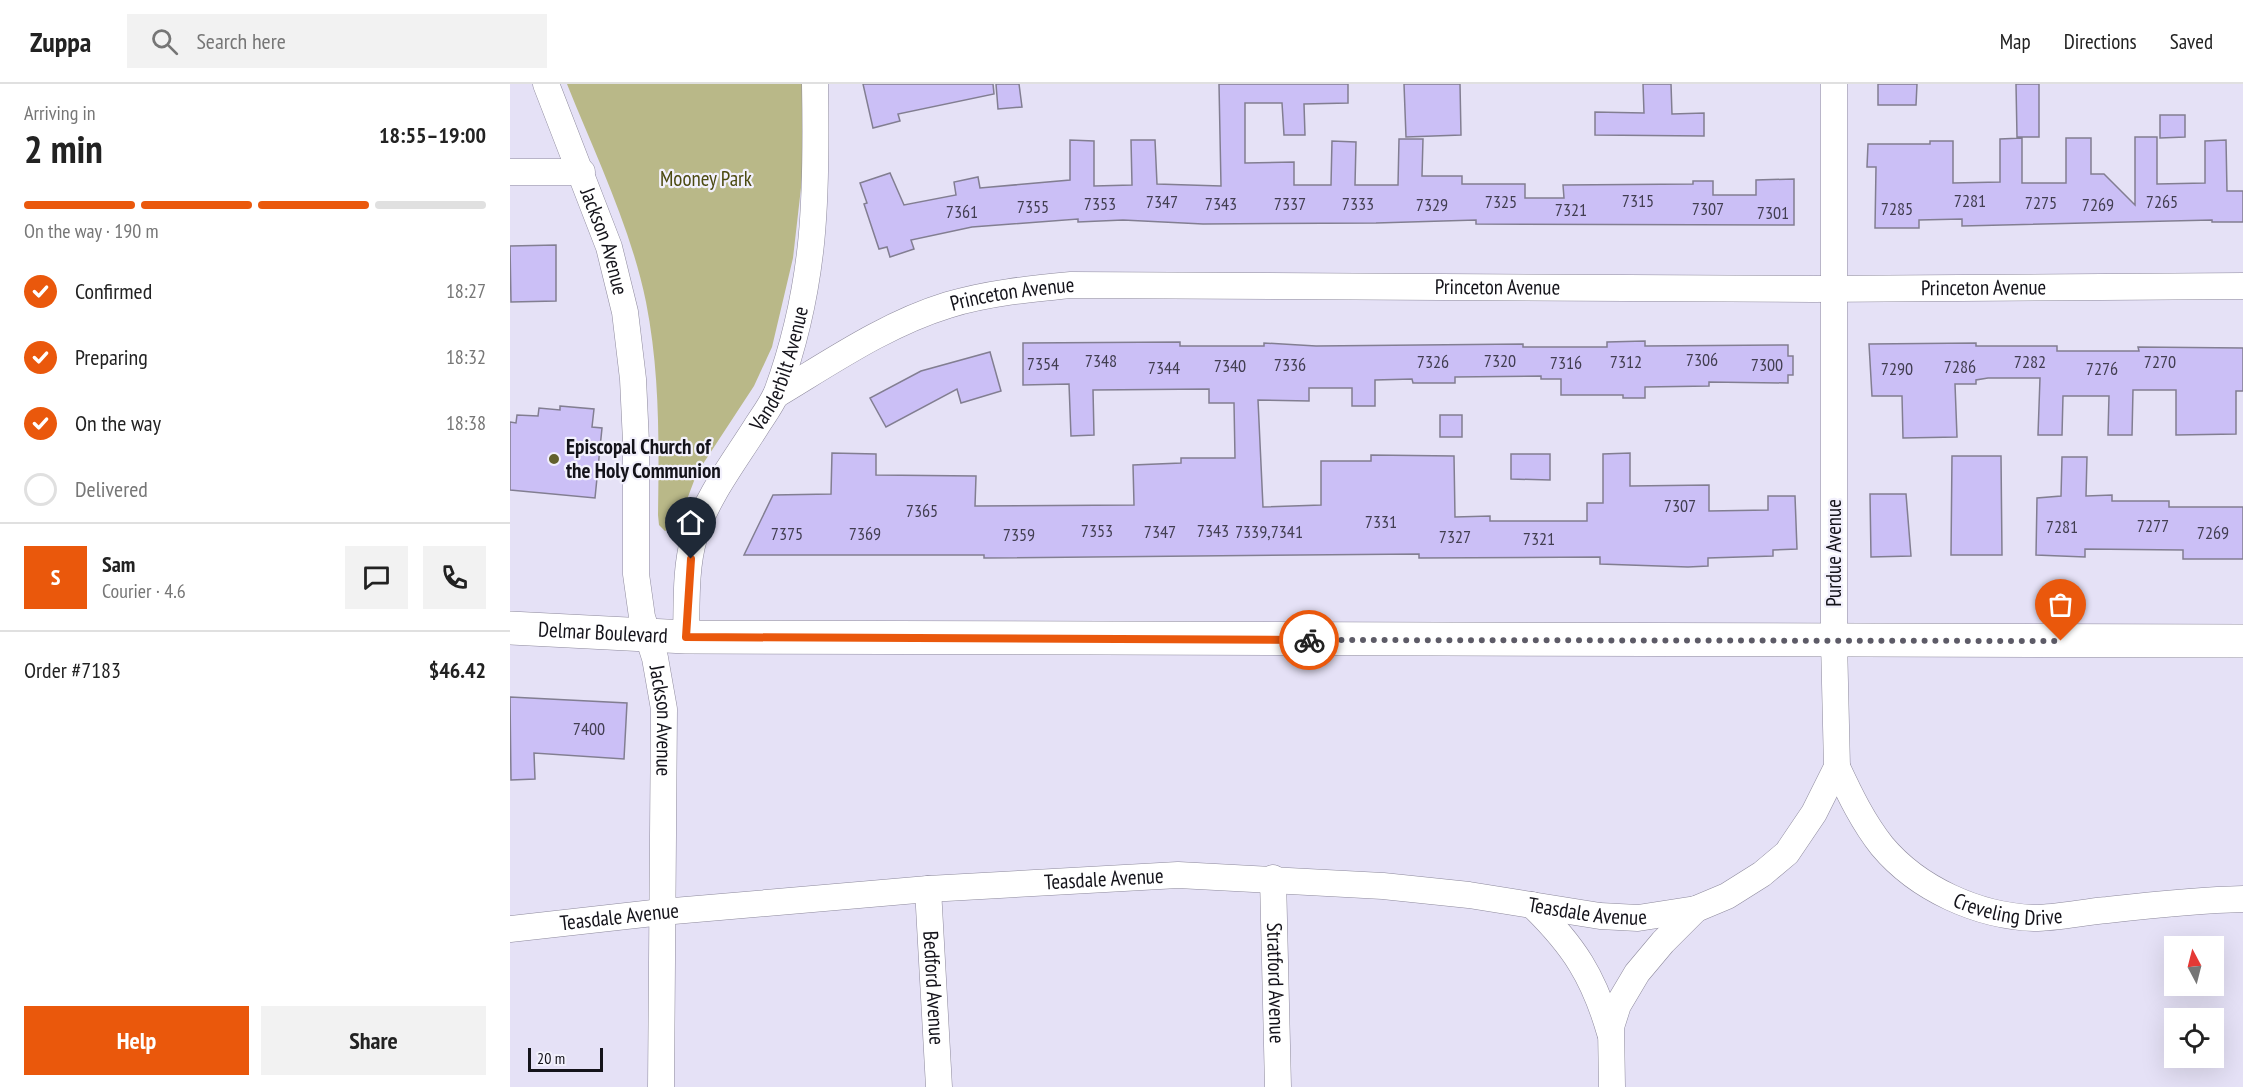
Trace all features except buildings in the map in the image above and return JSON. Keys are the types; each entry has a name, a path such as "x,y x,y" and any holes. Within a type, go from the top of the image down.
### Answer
{"main road":[{"name":"Delmar Boulevard","path":"510,627 686,637 2243,641"}],"street":[{"name":"Jackson Avenue","path":"546,84 582,172 609,247 625,312 633,379 636,442 636,574 664,709 661,1087"},
{"name":"Vanderbilt Avenue","path":"686,637 688,579 694,538 710,502 776,395 801,315 813,244 817,164 815,84"},
{"name":"Purdue Avenue","path":"1612,1087 1611,1035 1618,1005 1637,973 1663,942 1696,909 1727,896 1762,874 1787,853 1815,813 1837,767 1834,641 1834,84"},
{"path":"510,172 582,172"},
{"name":"Princeton Avenue","path":"776,395 872,337 947,305 1015,290 1071,285 1834,289 2243,286"},
{"name":"Creveling Drive","path":"1837,767 1859,813 1882,846 1909,873 1951,898 1995,913 2035,918 2143,906 2243,899"},
{"name":"Teasdale Avenue","path":"510,928 662,912 928,889 1178,875 1273,878 1404,888 1600,916 1638,918 1696,909"},
{"name":"Stratford Avenue","path":"1273,878 1278,1087"},
{"name":"Bedford Avenue","path":"928,889 939,1087"},
{"name":"Purdue Avenue","path":"1532,905 1562,935 1582,960 1596,987 1611,1035"}],"green space":[{"name":"Mooney Park","path":"567,84 802,84 802,179 793,258 772,347 754,386 697,473 677,526 665,531 659,525 658,515 656,382 646,302 622,219"}],"way so far":[{"path":"1309,640 2061,641"}],"place":[{"name":"Episcopal Church of the Holy Communion","path":"554,459"}],"route":[{"path":"691,559 686,637 1309,640"}]}
